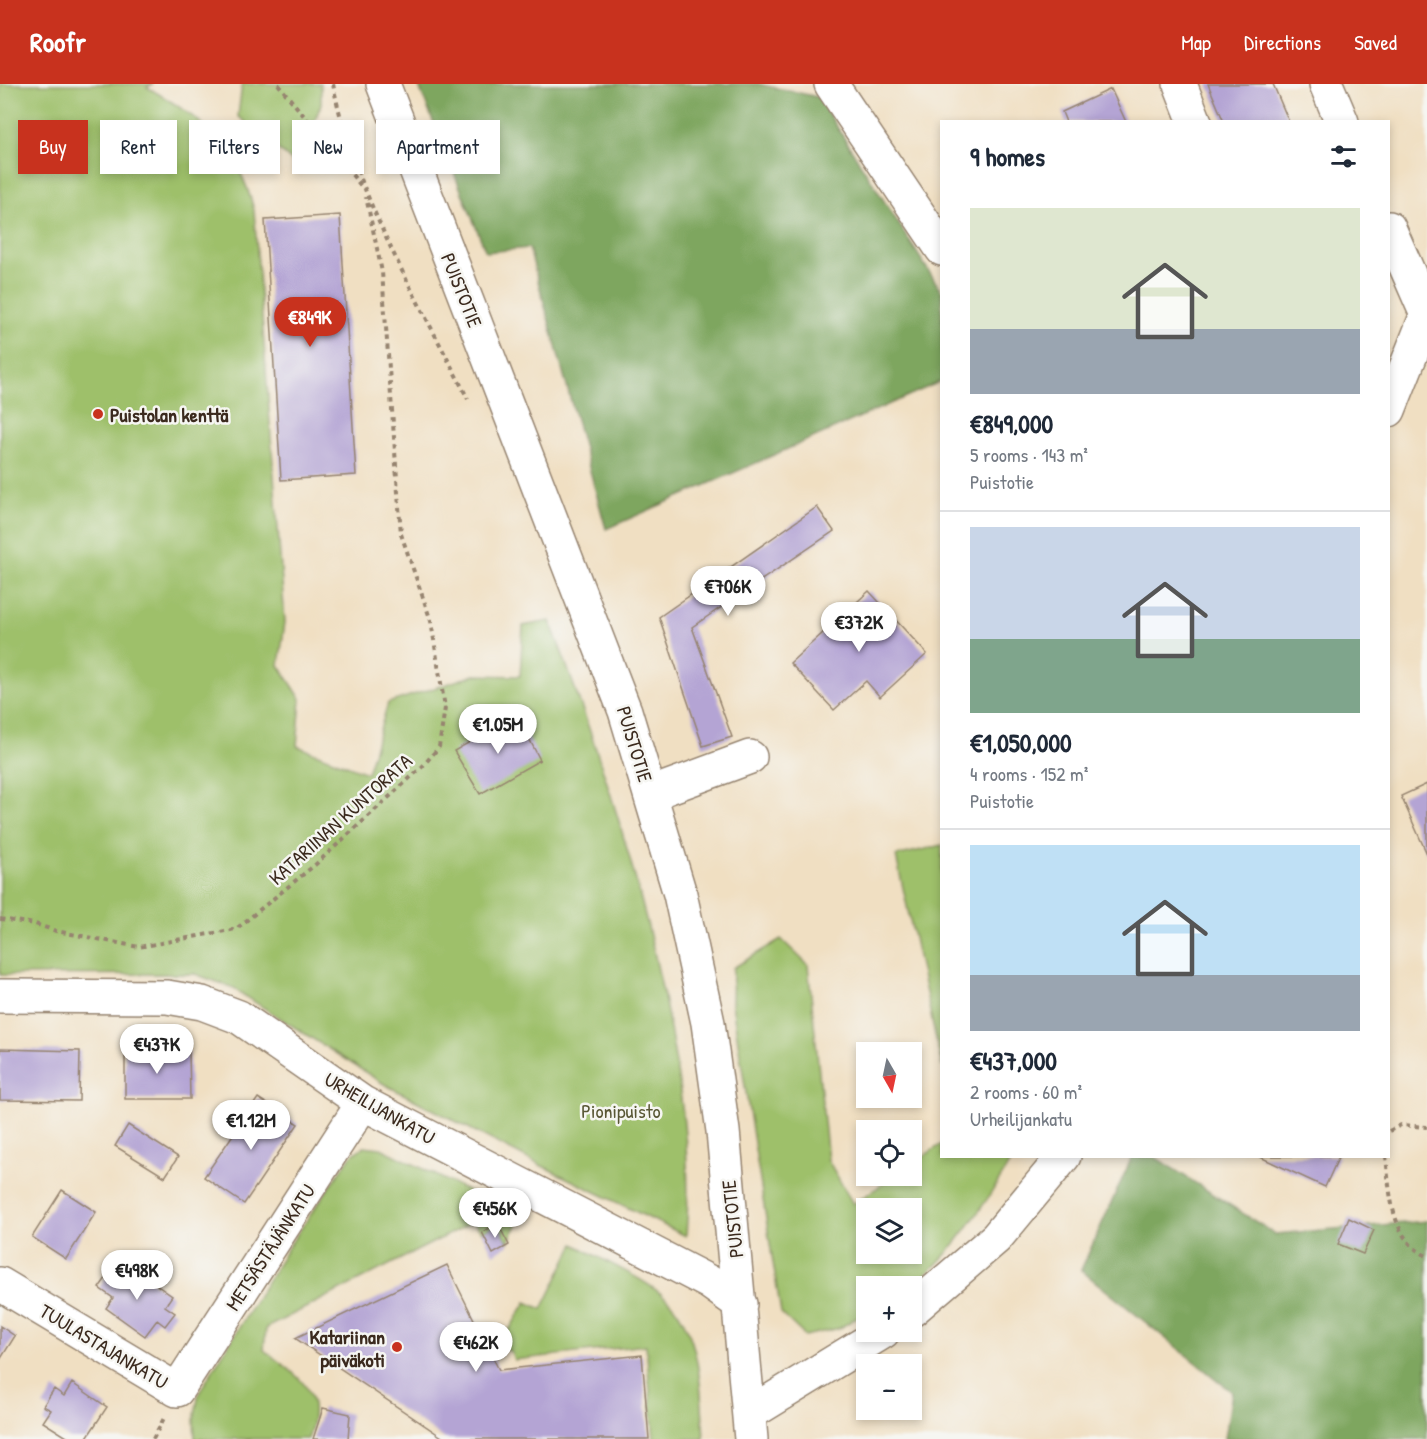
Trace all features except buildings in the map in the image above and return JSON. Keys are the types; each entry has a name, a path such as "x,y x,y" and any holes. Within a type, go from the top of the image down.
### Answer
{"street":[{"name":"PUISTOTIE","path":"383,84 621,700 680,894 708,1023 723,1131 750,1427"},
{"path":"831,84 940,246"},
{"path":"1180,84 1194,120"},
{"path":"1326,84 1341,120"},
{"path":"1390,230 1427,314 1390,407"},
{"path":"650,794 750,757"},
{"name":"URHEILIJANKATU","path":"0,996 167,996 202,1003 239,1017 363,1103 709,1282 740,1304"},
{"name":"METSÄSTÄJÄNKATU","path":"177,1390 363,1103"},
{"path":"922,1302 996,1238 1062,1158"},
{"name":"TUULASTAJANKATU","path":"0,1284 177,1390"},
{"path":"750,1427 869,1342"}],"path":[{"name":"KATARIINAN KUNTORATA","path":"0,919 35,924 56,931 140,947 236,929 316,864 422,767 439,747 445,708 431,621 401,534 382,272 364,190 278,84"},
{"path":"333,84 342,128 364,190 470,403"},
{"path":"1390,1130 1401,1125 1427,1127"},
{"path":"1386,1158 1393,1216 1415,1251 1427,1256"}],"green space":[{"name":"Pionipuisto","path":"0,84 153,84 147,87 197,120 189,120 189,174 241,174 254,210 285,622 279,665 301,699 297,746 367,773 388,703 474,675 520,676 523,626 550,621 604,771 634,873 659,976 670,1028 685,1132 688,1184 686,1236 538,1164 384,1084 231,987 195,974 0,975"},
{"path":"242,84 321,84 321,104 315,120 292,120 292,161 280,151 280,120 243,120 238,116"},
{"path":"418,84 758,84 818,97 940,289 940,382 606,529 529,248 486,252 454,174 500,174 500,120 433,120"},
{"path":"940,845 940,1057 896,856"},
{"path":"781,939 808,965 828,1160 853,1204 856,1202 856,1264 922,1264 922,1198 862,1198 880,1186 922,1186 922,1157 940,1145 940,1158 1012,1158 980,1210 950,1250 922,1277 856,1276 856,1318 840,1328 805,1336 781,1313 732,1004 733,968"},
{"path":"364,1146 381,1148 521,1217 508,1242 498,1224 482,1232 473,1222 266,1328 264,1350 298,1377 311,1396 314,1408 308,1439 195,1439 194,1420 199,1393 289,1246 351,1156"},
{"path":"1132,1158 1157,1158 1275,1234 1427,1221 1427,1439 1225,1439 1232,1392 1081,1270"},
{"path":"574,1244 651,1286 670,1302 681,1316 694,1349 698,1367 704,1439 654,1439 646,1345 514,1360 511,1352 500,1345 526,1302 542,1309"}],"place":[{"name":"Puistolan kenttä","path":"98,414"},
{"name":"Katariinan päiväkoti","path":"397,1347"}]}
